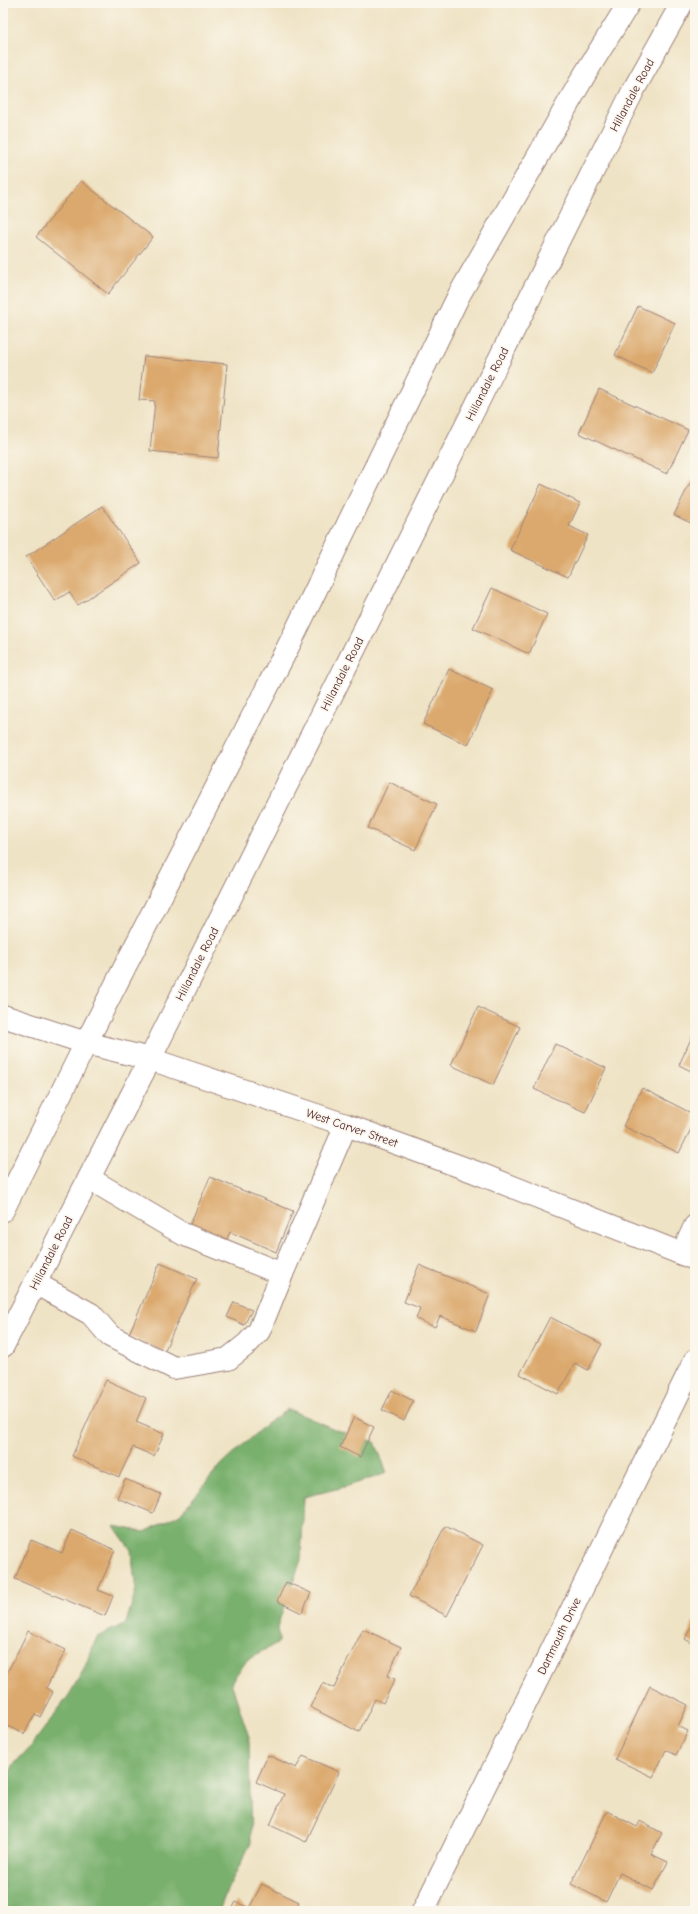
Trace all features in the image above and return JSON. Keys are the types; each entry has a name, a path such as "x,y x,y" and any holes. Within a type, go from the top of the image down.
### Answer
{"street":[{"path":"3,1210 86,1043 291,641 459,296 585,74 629,3"},
{"name":"Hillandale Road","path":"3,1346 90,1179 634,89 682,3"},
{"name":"West Carver Street","path":"3,1016 86,1043 150,1059 346,1124 688,1256"},
{"path":"36,1283 91,1314 110,1336 174,1368 228,1359 247,1344 259,1331 346,1124"},
{"path":"90,1179 182,1234 282,1274"},
{"path":"688,1256 695,1226"},
{"name":"Dartmouth Drive","path":"423,1911 695,1360"}],"green space":[{"path":"288,1409 339,1431 375,1442 387,1473 348,1486 304,1497 301,1560 278,1624 279,1642 248,1659 231,1682 249,1737 251,1843 228,1888 219,1911 3,1911 3,1786 14,1764 32,1745 69,1695 84,1669 97,1637 126,1623 136,1590 131,1550 114,1526 145,1532 180,1514 222,1464 266,1424"}],"building":[{"path":"81,181 153,237 108,294 36,237"},
{"path":"638,306 675,323 652,373 615,355"},
{"path":"144,356 227,364 218,458 150,451 155,401 139,400"},
{"path":"599,389 688,430 667,474 579,433"},
{"path":"691,481 695,483 695,525 674,515"},
{"path":"541,484 580,503 569,526 588,535 568,577 510,550"},
{"path":"102,506 141,563 78,605 69,592 55,601 26,557"},
{"path":"492,588 547,614 529,654 473,628"},
{"path":"449,669 493,690 468,745 423,724"},
{"path":"389,782 437,804 415,850 368,828"},
{"path":"478,1007 520,1027 493,1085 451,1065"},
{"path":"695,1030 695,1073 679,1065"},
{"path":"555,1044 606,1068 585,1112 534,1089"},
{"path":"642,1088 695,1115 695,1121 679,1153 623,1126"},
{"path":"210,1177 293,1211 276,1252 230,1232 225,1244 188,1229"},
{"path":"160,1263 197,1279 164,1352 128,1336"},
{"path":"419,1265 490,1294 476,1331 440,1316 435,1327 416,1319 420,1308 404,1302"},
{"path":"234,1302 252,1310 244,1325 227,1317"},
{"path":"550,1317 602,1344 588,1370 575,1363 558,1394 520,1374"},
{"path":"106,1380 146,1398 136,1422 164,1434 154,1456 133,1447 119,1477 72,1456"},
{"path":"392,1390 413,1401 404,1421 382,1410"},
{"path":"354,1417 374,1427 360,1457 340,1447"},
{"path":"125,1479 161,1494 153,1513 117,1498"},
{"path":"445,1526 483,1545 447,1616 409,1596"},
{"path":"72,1530 115,1550 98,1590 113,1596 105,1616 15,1579 31,1540 62,1553"},
{"path":"286,1582 311,1593 302,1613 277,1601"},
{"path":"695,1619 695,1645 685,1639"},
{"path":"363,1629 401,1647 387,1676 395,1679 383,1703 375,1699 359,1732 310,1707 323,1683 334,1688"},
{"path":"28,1631 66,1650 46,1688 53,1692 40,1717 35,1714 24,1734 3,1724 3,1681"},
{"path":"650,1686 688,1705 678,1726 688,1731 676,1755 666,1750 653,1777 615,1759"},
{"path":"268,1755 296,1768 303,1756 339,1772 306,1842 270,1825 284,1794 256,1782"},
{"path":"607,1811 637,1827 640,1821 662,1833 651,1854 668,1862 653,1890 620,1873 606,1902 571,1884"},
{"path":"262,1884 299,1902 294,1911 231,1911 236,1902 249,1908"}]}
